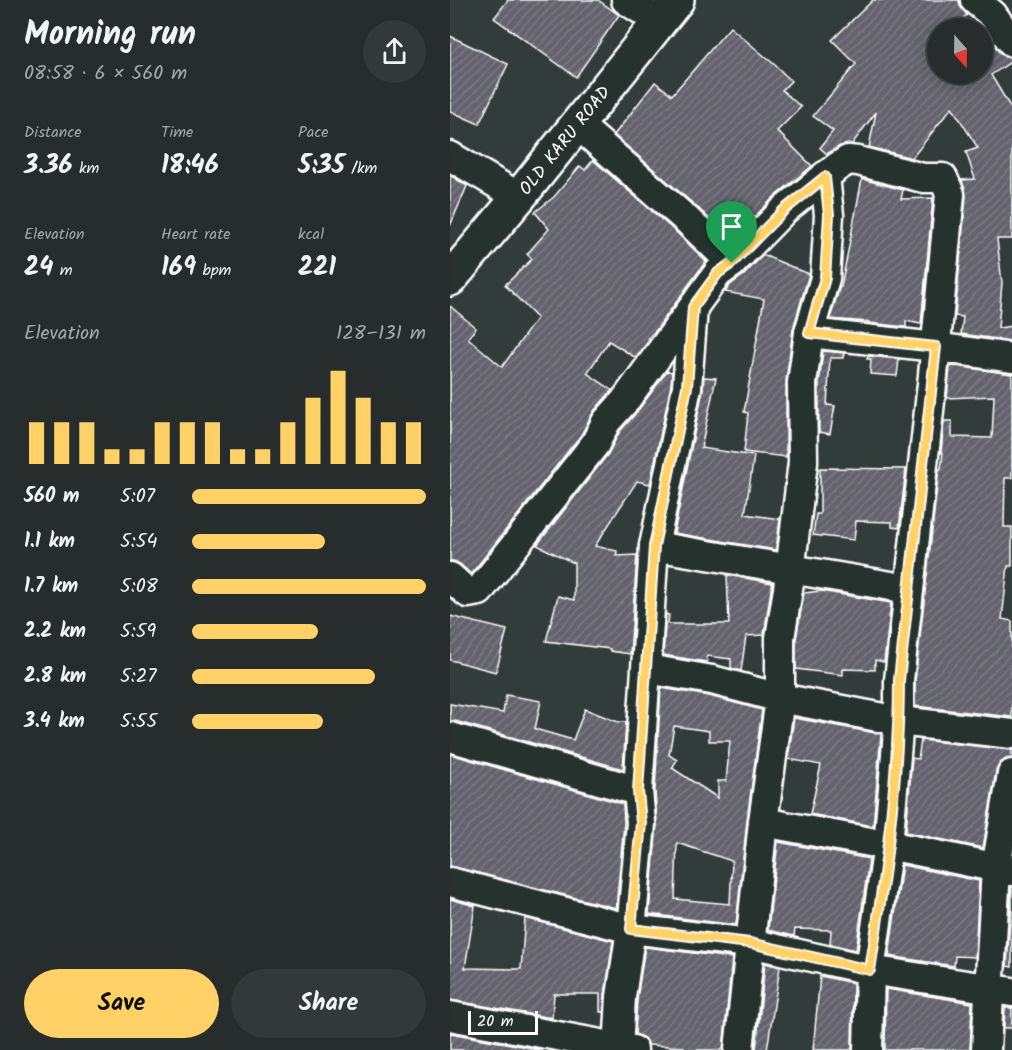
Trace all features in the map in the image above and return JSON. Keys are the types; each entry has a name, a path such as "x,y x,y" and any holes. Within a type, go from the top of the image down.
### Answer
{"main road":[{"name":"OLD KARU ROAD","path":"450,279 668,11"}],"street":[{"path":"626,0 668,11"},
{"path":"993,5 1012,42"},
{"path":"577,124 687,220 732,263"},
{"path":"450,156 519,197"},
{"path":"450,577 468,593 480,591 595,444 606,422 624,402 718,273 732,263 784,210 848,160 923,178 943,178 950,195 936,347 899,680 899,721 888,845 870,970 868,1050"},
{"path":"739,1050 763,822 780,698 780,638 802,462 802,383 809,333 825,278 829,215 825,177"},
{"path":"450,1016 623,1049 621,997 631,929 641,823 638,791 654,546 687,387 693,307"},
{"path":"809,333 1012,358"},
{"path":"654,546 909,589"},
{"path":"647,669 712,680 780,698 899,721 1012,734"},
{"path":"450,737 638,791"},
{"path":"986,1050 1001,990 1004,869 1012,774"},
{"path":"763,822 1004,869"},
{"path":"450,882 631,929 750,943 870,970 1001,990"}],"building":[{"path":"508,0 598,0 619,15 576,77 494,18"},
{"path":"873,0 959,0 960,6 967,15 964,18 927,18 927,84 993,84 993,78 1012,110 1012,239 997,239 1002,283 998,328 1012,326 1012,341 961,334 963,317 955,316 966,196 962,180 975,179 966,152 978,148 952,107 912,158 869,147 876,112 852,144 840,146 827,154 820,148 833,131 813,116 856,64 832,40"},
{"path":"730,27 791,81 782,90 801,107 777,131 812,166 774,197 732,240 614,135 655,82 672,95"},
{"path":"450,36 508,64 479,124 450,111"},
{"path":"993,44 1005,57 1012,58 1012,61 993,74"},
{"path":"593,160 706,261 648,338 650,339 636,358 609,341 587,373 612,390 594,411 581,435 471,574 460,564 450,561 450,306 476,328 468,338 502,367 537,318 505,285 532,259 527,254 549,229 535,212 554,197 580,166 585,170"},
{"path":"450,175 467,186 450,226"},
{"path":"862,179 903,190 901,199 933,198 921,324 906,321 906,327 830,319 841,287"},
{"path":"763,255 809,274 793,329 786,381 786,457 744,452 748,413 744,412 764,299 725,292"},
{"path":"823,351 844,353 843,358 830,358 827,405 835,406 830,434 819,432 819,384"},
{"path":"868,356 899,359 897,376 870,374 871,359 867,359"},
{"path":"950,367 1012,374 1012,478 1005,478 1004,527 1012,527 1012,566 1008,566 1002,619 1012,621 1012,717 915,706 915,681 939,469 941,469 943,453 941,453 944,421 952,421 952,437 992,438 994,396 947,398"},
{"path":"667,371 672,372 671,385 650,484 637,481 595,546 617,551 616,556 637,555 630,654 610,651 610,649 546,641 558,596 574,600 574,563 537,545 608,454 620,431"},
{"path":"704,377 716,378 701,448 754,456 745,514 780,519 776,550 674,533"},
{"path":"820,468 906,469 899,528 892,527 892,522 856,521 854,540 813,535 816,514 820,514"},
{"path":"727,575 772,583 764,635 746,636 741,671 731,668 731,659 707,656 707,662 663,655 666,614 669,615 668,624 729,624"},
{"path":"821,591 891,603 884,662 875,660 875,670 843,669 843,675 796,669 796,639 804,593"},
{"path":"450,616 507,630 496,672 450,660"},
{"path":"661,688 709,696 762,710 736,925 649,914 657,824 655,791","holes":["674,726 709,731 709,741 730,741 726,781 718,781 718,798 672,768 677,760 669,755","677,843 732,861 730,904 675,899"]},
{"path":"506,695 541,701 535,729 573,740 585,709 618,722 626,722 623,769 450,721 450,704 503,713"},
{"path":"794,718 881,734 873,826 810,814 821,765 788,759"},
{"path":"921,740 1012,750 1012,758 1000,763 996,771 983,848 906,832 912,758 918,759"},
{"path":"450,754 623,804 624,823 616,908 450,866"},
{"path":"778,842 869,859 856,950 830,944 831,930 795,929 794,936 768,930"},
{"path":"902,865 979,881 975,957 955,956 954,966 889,956"},
{"path":"1012,887 1012,967 1007,966"},
{"path":"450,899 475,906 465,968 521,969 525,918 613,941 604,1012 600,1012 600,994 554,994 552,1018 450,1000"},
{"path":"645,947 732,958 723,1050 683,1050 684,1047 649,1045 644,1038 635,1034 637,999"},
{"path":"765,963 780,967 767,1050 756,1050"},
{"path":"820,976 853,983 852,1050 813,1050"},
{"path":"886,989 972,1003 970,1050 885,1050"},
{"path":"1005,1008 1012,1008 1012,1028 1004,1028"},
{"path":"450,1033 543,1050 450,1050"}],"route":[{"path":"825,177 829,215 825,278 809,333 936,347 899,680 899,721 888,845 870,970 750,943 631,929 641,823 638,791 654,546 687,387 693,307 718,273 732,263 784,210 825,177"}]}
